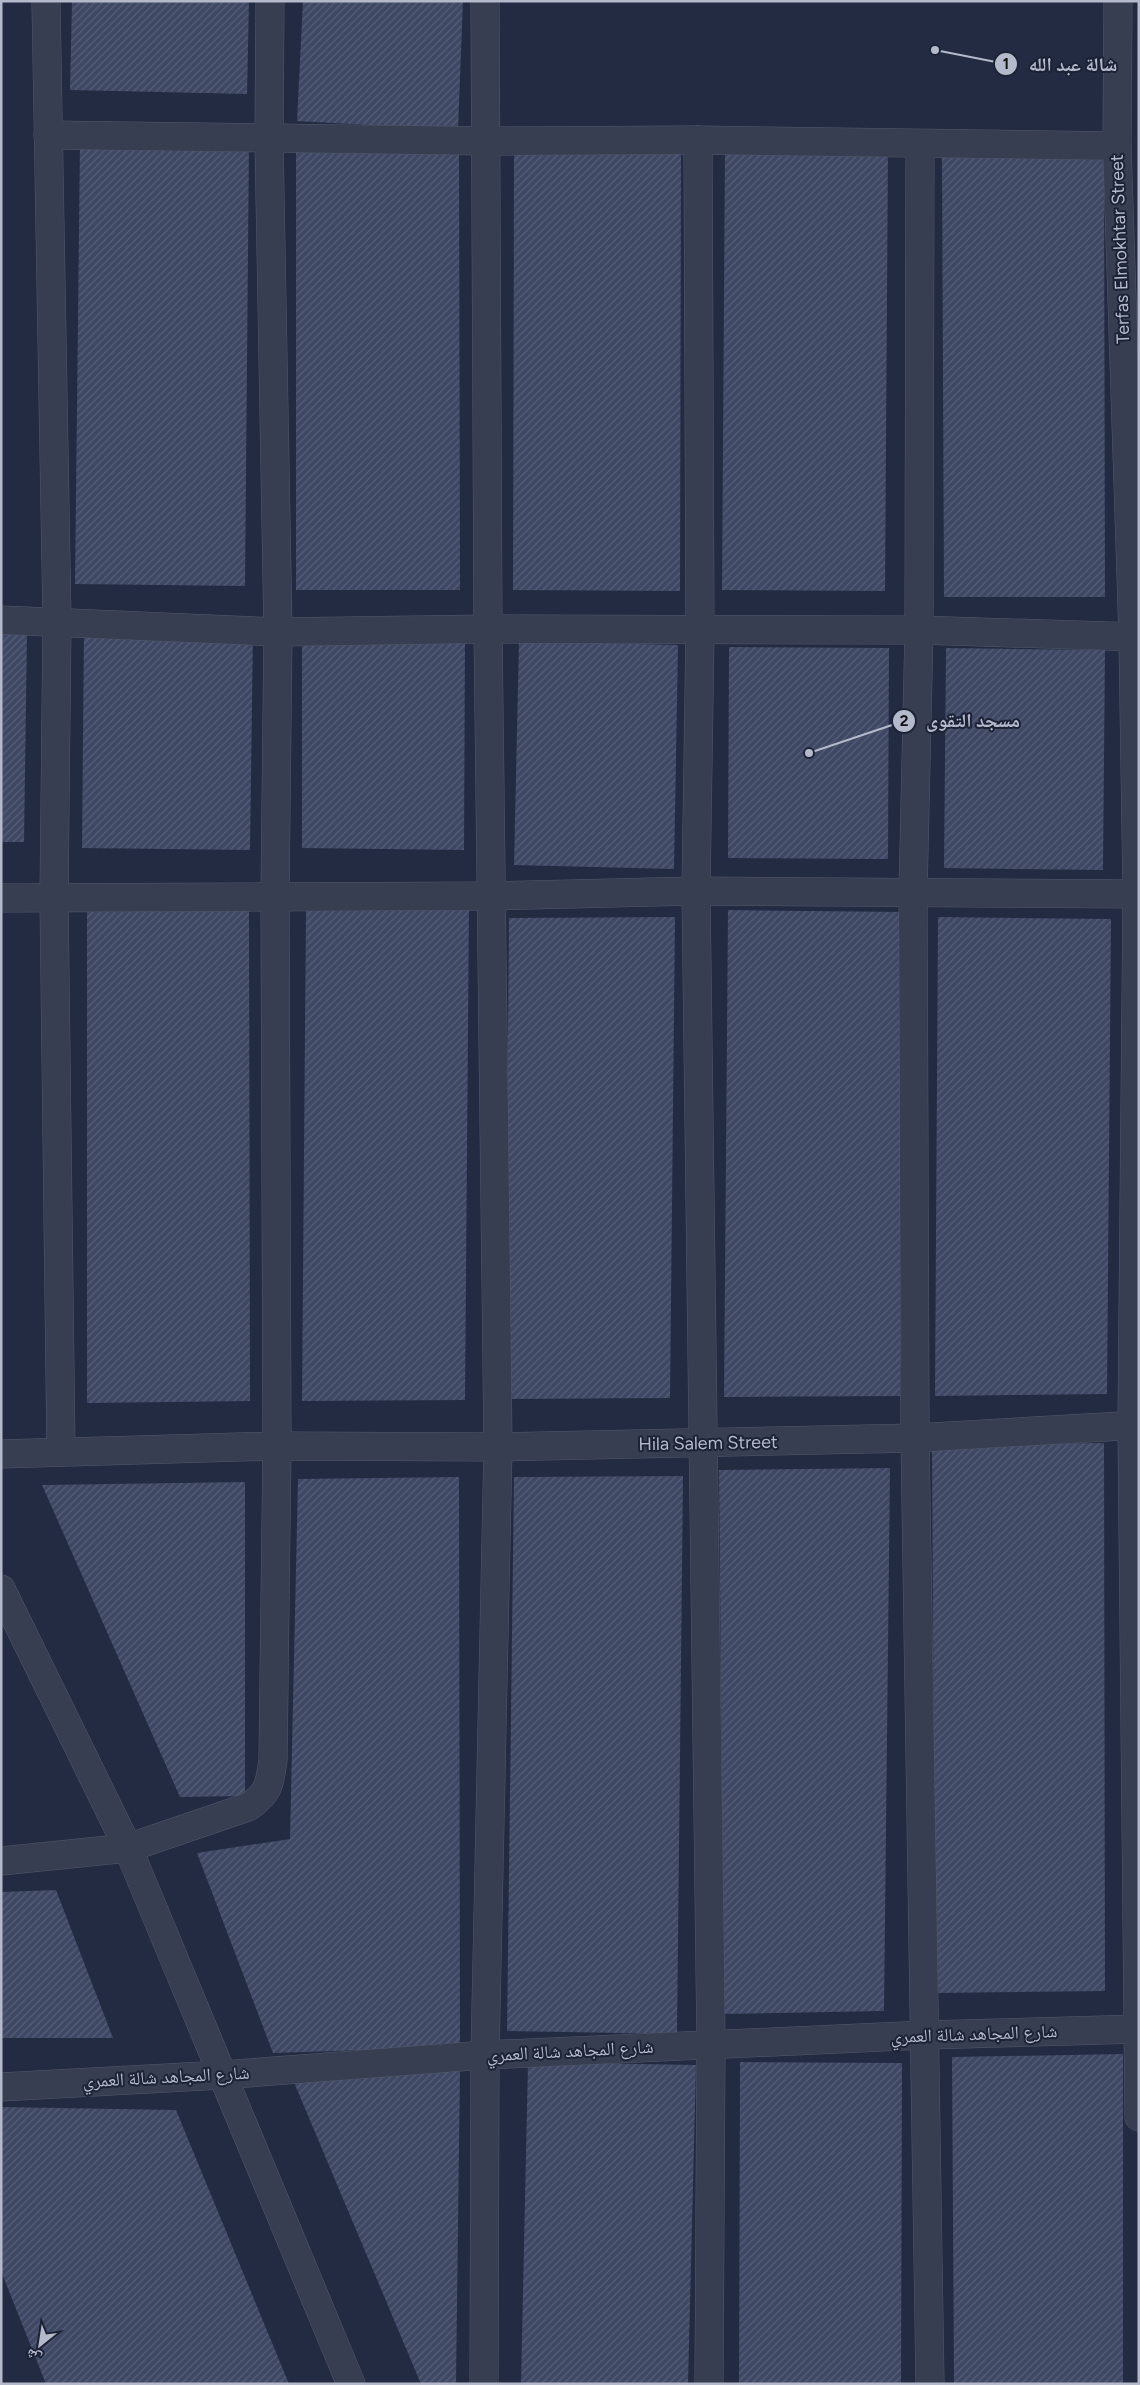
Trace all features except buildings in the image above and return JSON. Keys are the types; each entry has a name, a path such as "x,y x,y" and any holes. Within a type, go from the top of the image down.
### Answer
{"street":[{"path":"46,1 57,621 54,898 61,1452"},
{"path":"1,1861 128,1848 248,1807 259,1800 266,1792 273,1760 277,1446 275,896 278,632 269,139 270,1"},
{"path":"484,2384 484,2055 498,1447 488,629 485,1"},
{"name":"Terfas Elmokhtar Street","path":"1118,1 1128,95 1117,146 1136,637 1138,894 1136,1425 1139,2117"},
{"path":"48,135 269,139 698,140 1117,146"},
{"path":"698,140 700,631 696,891 701,1443 711,2044 709,2384"},
{"path":"920,144 919,630 913,893 914,1438 930,2384"},
{"path":"1,620 278,632 488,629 700,631 919,630 1136,637"},
{"path":"1,898 491,896 696,891 1138,894"},
{"name":"Hila Salem Street","path":"1,1454 277,1446 498,1447 914,1438 1136,1425"},
{"path":"1,1589 128,1848 351,2384"},
{"name":"شارع المجاهد شالة العمري","path":"1,2087 222,2075 484,2055 925,2035 1138,2029"}],"place":[{"name":"شالة عبد الله","path":"935,50"},
{"name":"مسجد التقوى","path":"809,753"}]}
